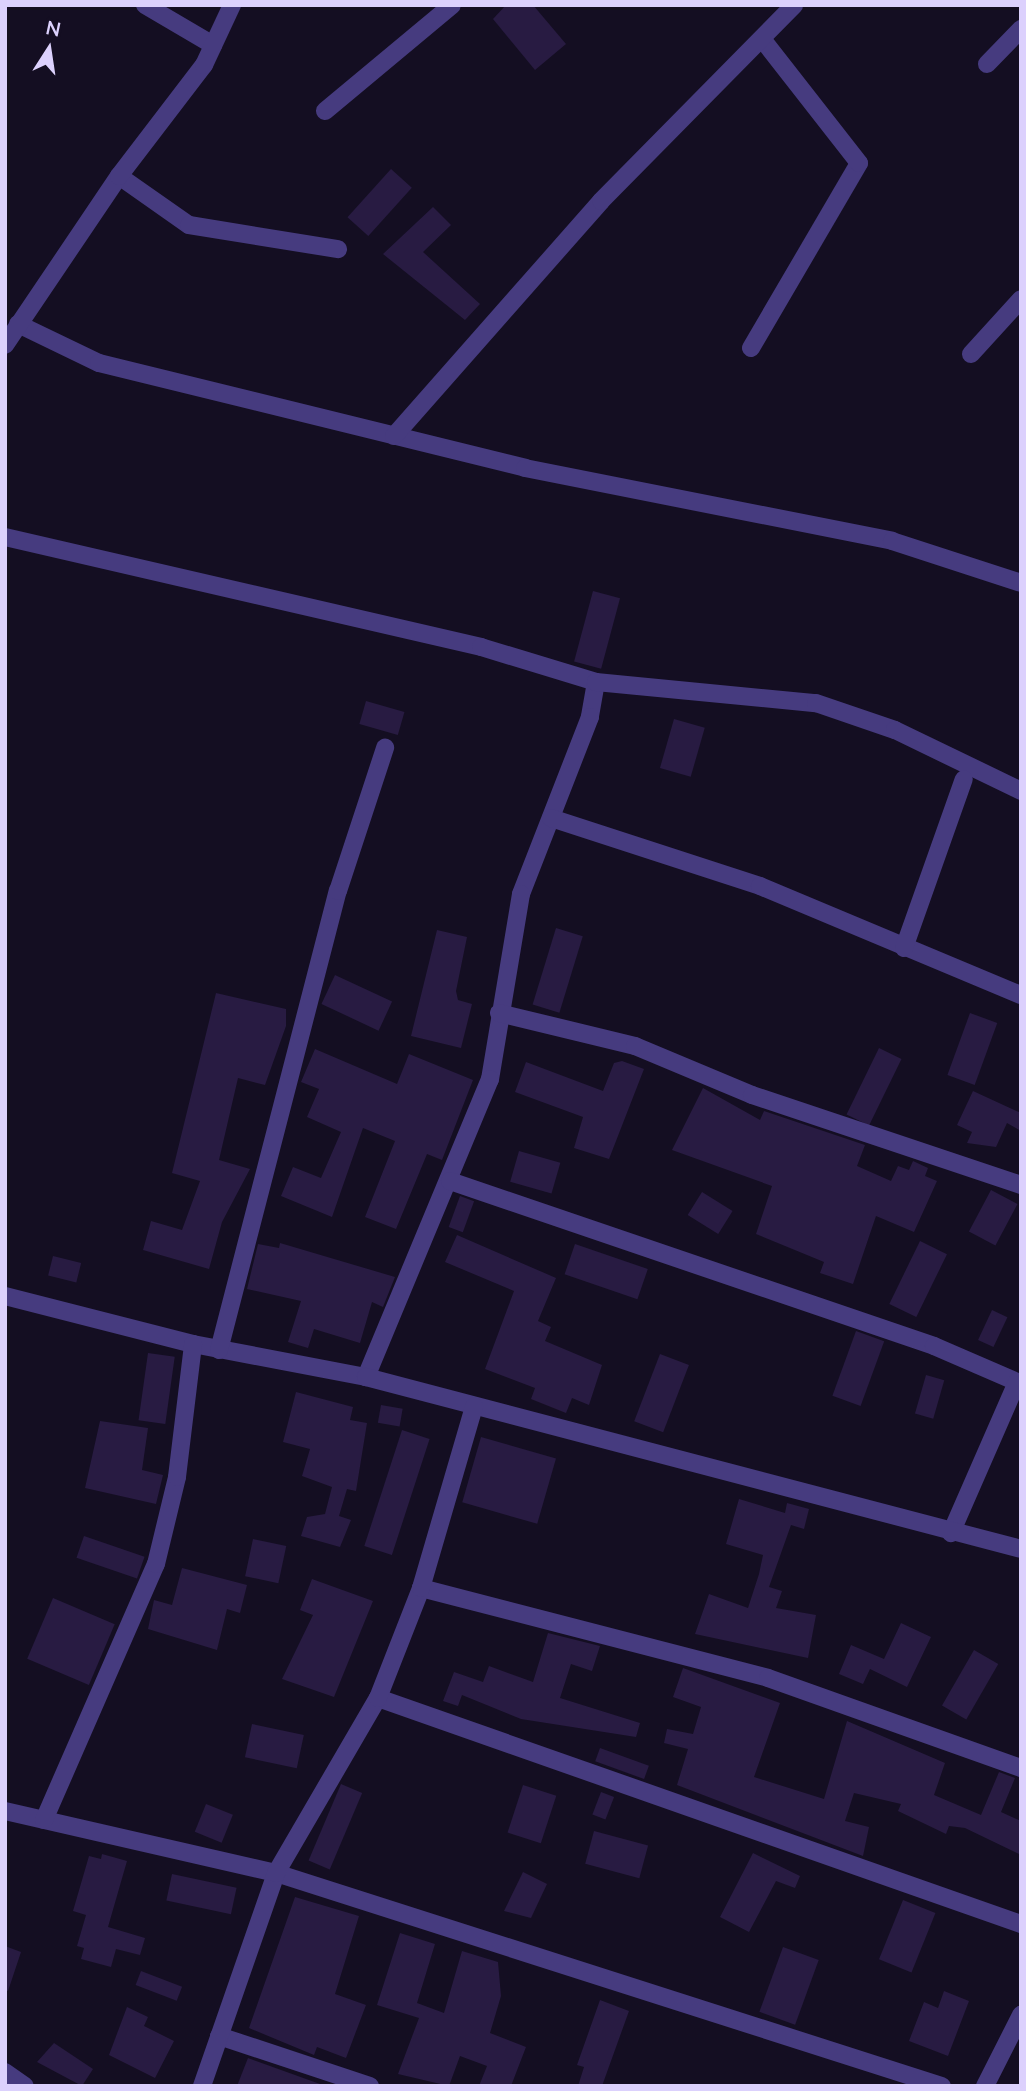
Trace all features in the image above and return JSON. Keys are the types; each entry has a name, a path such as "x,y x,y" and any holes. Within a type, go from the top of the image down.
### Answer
{"street":[{"path":"145,5 213,45"},
{"path":"5,345 119,176 213,45 232,5"},
{"path":"326,111 452,5"},
{"path":"394,436 601,201 794,5"},
{"path":"987,64 1021,29"},
{"path":"751,348 859,163 762,39"},
{"path":"119,176 189,225 338,249"},
{"path":"971,354 1021,299"},
{"path":"18,324 99,363 525,468 892,541 1021,583"},
{"path":"5,537 481,647 596,682 816,703 895,730 1021,790"},
{"path":"366,1377 450,1181 490,1079 521,894 590,717 596,682"},
{"path":"219,1350 338,891 385,748"},
{"path":"904,948 964,779"},
{"path":"551,818 735,877 1021,995"},
{"path":"499,1013 635,1046 752,1095 1021,1185"},
{"path":"450,1181 933,1346 1017,1382 951,1533"},
{"path":"5,1296 219,1350 366,1377 951,1533 1021,1549"},
{"path":"44,1819 156,1563 177,1477 193,1344"},
{"path":"202,2086 276,1873 378,1698 421,1588 474,1407"},
{"path":"421,1588 768,1678 1021,1768"},
{"path":"378,1698 1021,1924"},
{"path":"5,1811 276,1873 942,2086"},
{"path":"985,2086 1021,2015"},
{"path":"219,2036 370,2086"},
{"path":"5,2072 25,2086"}],"building":[{"path":"506,5 533,5 566,44 535,70 493,19"},
{"path":"391,169 412,188 368,236 348,217"},
{"path":"433,207 451,225 423,252 480,304 465,320 383,254"},
{"path":"593,591 620,598 601,669 574,662"},
{"path":"366,701 404,712 398,735 359,724"},
{"path":"674,719 705,728 691,777 660,768"},
{"path":"556,928 583,936 559,1013 533,1005"},
{"path":"437,930 467,937 456,991 458,1000 472,1004 461,1048 411,1036"},
{"path":"335,975 392,1002 379,1031 321,1004"},
{"path":"216,993 286,1009 286,1026 265,1085 238,1078 219,1160 250,1169 222,1222 209,1269 143,1250 151,1221 182,1230 200,1181 172,1173"},
{"path":"970,1013 997,1023 975,1085 947,1075"},
{"path":"879,1048 901,1059 869,1125 847,1115"},
{"path":"315,1049 397,1084 409,1054 473,1080 442,1160 427,1154 396,1229 365,1217 395,1141 363,1128 332,1217 281,1196 293,1167 321,1178 341,1132 307,1117 319,1089 301,1082"},
{"path":"622,1061 644,1069 609,1159 574,1148 583,1117 515,1092 526,1062 603,1091 614,1063"},
{"path":"703,1088 760,1120 764,1111 865,1145 857,1166 891,1181 898,1166 909,1170 913,1161 928,1168 925,1176 937,1181 914,1232 876,1216 853,1284 820,1273 824,1262 756,1234 772,1186 672,1150"},
{"path":"973,1091 1021,1113 1021,1131 1007,1123 996,1147 967,1143 972,1132 957,1125"},
{"path":"519,1151 560,1163 552,1194 510,1182"},
{"path":"991,1190 1017,1204 995,1246 969,1231"},
{"path":"702,1192 733,1211 718,1234 688,1215"},
{"path":"460,1196 474,1201 463,1232 449,1227"},
{"path":"457,1235 556,1278 538,1321 551,1327 545,1341 602,1365 589,1405 572,1398 566,1413 531,1399 535,1388 485,1369 514,1291 445,1262"},
{"path":"920,1241 947,1254 916,1317 889,1304"},
{"path":"280,1243 395,1277 383,1307 372,1302 360,1343 314,1329 308,1348 288,1342 301,1301 247,1289 258,1244 279,1248"},
{"path":"575,1244 648,1269 637,1299 565,1274"},
{"path":"53,1256 81,1263 76,1282 48,1275"},
{"path":"992,1310 1007,1317 993,1347 978,1340"},
{"path":"856,1331 884,1341 861,1406 832,1396"},
{"path":"148,1353 175,1357 165,1424 139,1420"},
{"path":"660,1354 689,1365 663,1432 634,1421"},
{"path":"926,1375 944,1380 933,1419 915,1413"},
{"path":"296,1392 353,1407 350,1420 367,1423 356,1491 347,1489 339,1516 351,1520 340,1547 301,1536 307,1517 325,1514 332,1487 302,1476 310,1449 283,1442"},
{"path":"381,1405 403,1409 400,1427 378,1423"},
{"path":"100,1421 148,1428 142,1470 163,1475 156,1504 85,1488"},
{"path":"402,1430 430,1439 392,1555 364,1546"},
{"path":"481,1437 556,1458 537,1524 462,1502"},
{"path":"739,1499 785,1513 787,1503 809,1509 804,1529 791,1525 769,1587 782,1591 776,1608 816,1615 808,1658 695,1634 709,1594 748,1608 763,1555 726,1544"},
{"path":"84,1536 145,1557 137,1579 77,1558"},
{"path":"253,1539 286,1546 278,1583 245,1576"},
{"path":"182,1568 247,1585 240,1613 227,1609 217,1650 148,1629 154,1600 172,1605"},
{"path":"312,1579 373,1601 334,1697 282,1679 313,1615 300,1610"},
{"path":"53,1598 115,1624 89,1685 27,1659"},
{"path":"901,1623 931,1637 907,1687 870,1669 863,1684 839,1674 851,1645 884,1659"},
{"path":"548,1633 600,1646 592,1671 571,1664 560,1698 640,1723 636,1737 521,1719 462,1695 458,1706 443,1701 454,1672 483,1682 489,1666 533,1682"},
{"path":"974,1650 998,1664 966,1719 942,1705"},
{"path":"683,1668 780,1703 754,1777 824,1799 847,1721 945,1763 934,1795 981,1815 999,1772 1015,1778 1001,1812 1021,1821 1021,1855 965,1828 949,1826 946,1834 898,1811 901,1804 854,1793 845,1821 869,1827 863,1856 677,1785 688,1749 664,1743 667,1729 693,1734 701,1707 673,1697"},
{"path":"252,1724 304,1735 297,1768 245,1757"},
{"path":"600,1748 649,1766 644,1779 595,1761"},
{"path":"341,1784 362,1793 330,1869 309,1860"},
{"path":"523,1785 556,1796 541,1843 508,1833"},
{"path":"601,1792 614,1797 605,1819 592,1814"},
{"path":"206,1804 233,1815 222,1843 195,1832"},
{"path":"594,1831 648,1845 639,1878 585,1864"},
{"path":"753,1853 800,1876 795,1888 776,1881 749,1932 720,1917"},
{"path":"102,1854 127,1861 108,1927 145,1938 140,1955 116,1949 111,1967 81,1959 84,1948 77,1946 86,1915 73,1911 89,1856 101,1859"},
{"path":"523,1872 547,1884 531,1918 504,1911"},
{"path":"172,1874 237,1888 231,1914 166,1900"},
{"path":"295,1897 359,1916 335,1994 366,2005 346,2058 317,2047 314,2055 249,2028"},
{"path":"903,1900 935,1913 911,1972 879,1959"},
{"path":"400,1933 435,1944 417,2003 444,2013 462,1951 498,1962 501,1996 490,2033 526,2047 511,2086 479,2086 487,2066 460,2056 449,2086 398,2074 419,2018 377,2005"},
{"path":"5,1946 21,1952 8,1991 5,1990"},
{"path":"783,1947 819,1960 795,2025 759,2012"},
{"path":"141,1971 182,1987 177,2001 136,1985"},
{"path":"944,1991 969,2001 948,2056 909,2041 924,2002 938,2008"},
{"path":"600,2000 629,2011 602,2086 578,2086 584,2067 577,2065"},
{"path":"127,2007 148,2017 144,2026 174,2041 155,2078 109,2055"},
{"path":"54,2043 93,2069 82,2086 37,2062"},
{"path":"248,2058 320,2084 320,2086 237,2086"}]}
